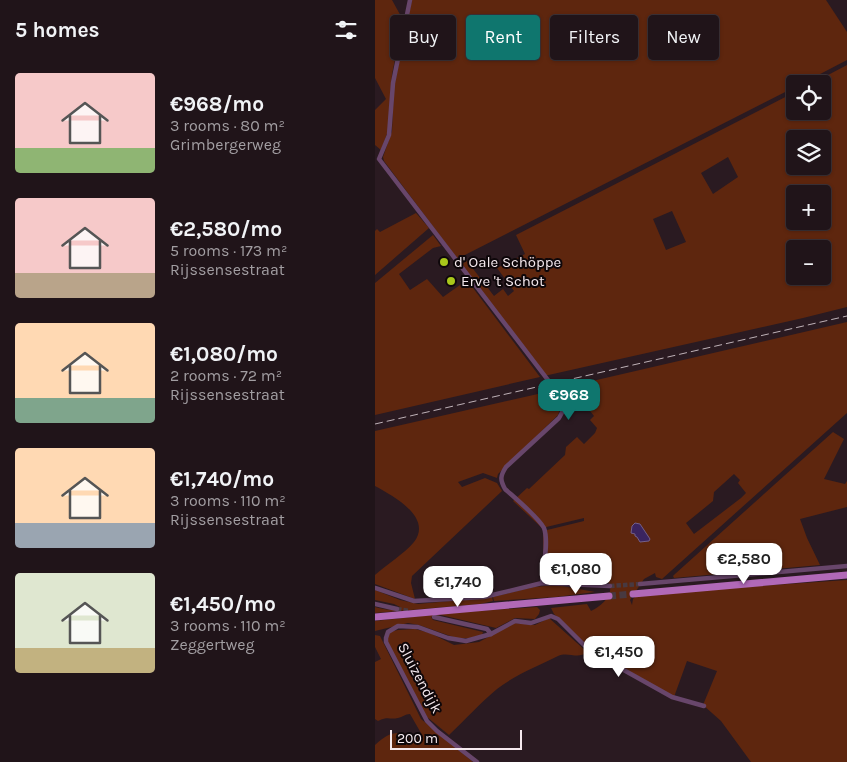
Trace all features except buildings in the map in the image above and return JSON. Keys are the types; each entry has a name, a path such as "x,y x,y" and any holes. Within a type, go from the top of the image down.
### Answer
{"main road":[{"path":"633,594 847,575"},
{"path":"375,617 609,596"}],"street":[{"path":"411,0 393,83 389,135 379,159 564,401 565,407 559,418 506,467 501,475 501,482 505,489 544,529 546,539 542,583"},
{"path":"640,584 847,566"},
{"path":"375,588 407,600 421,601 484,596 542,583 610,586"},
{"path":"375,604 397,609"},
{"path":"434,617 487,630 491,634 515,620 531,623 553,616 584,645 604,659 672,696 704,706"},
{"name":"Sluizendijk","path":"477,762 427,721 386,638 392,628 403,626 418,627 461,641 473,640 491,634"}],"shaded area":[{"path":"375,0 392,0 400,15 390,15 390,60 395,60 388,131 381,150 375,145 375,110 386,99 375,78"},
{"path":"412,0 826,0 847,32 847,60 818,75 786,75 786,92 459,258 456,257 384,161 383,157 392,131 394,87 400,60 456,60 456,15 409,15"},
{"path":"847,65 847,307 544,376 461,264 467,261 494,296 503,289 508,296 514,291 497,268 525,254 516,235 786,97 786,120 831,120 831,75 828,75","holes":["728,157 738,177 713,194 701,173","672,211 686,242 666,250 653,219"]},
{"path":"416,213 429,228 375,275 375,231 377,229 380,232"},
{"path":"433,235 441,246 433,248 399,274 410,290 427,279 443,297 467,280 540,377 375,415 375,283"},
{"path":"847,322 847,413 662,579 656,577 655,573 644,579 630,600 632,605 633,599 638,594 847,580 847,762 751,762 721,721 703,705 717,671 687,661 674,697 588,647 554,614 551,608 587,604 591,611 605,601 610,592 608,582 604,577 597,583 585,583 544,577 543,531 584,521 584,518 542,528 513,501 527,488 529,489 565,455 566,447 577,437 584,444 595,433 597,428 590,420 594,416 587,407 590,405 575,385","holes":["734,474 740,480 738,483 746,493 694,534 686,523 713,501 714,492"]},
{"path":"551,391 561,406 558,415 498,474 497,478 483,473 458,482 462,487 485,478 497,483 502,491 412,576 411,583 415,599 375,584 375,575 410,546 419,533 415,516 408,508 375,486 375,431"},
{"path":"833,432 844,439 824,479 845,484 847,481 847,507 800,519 820,565 674,578 675,574"},
{"path":"635,523 640,524 650,539 649,541 640,542 635,534 631,533 632,526"},
{"path":"557,585 595,592 556,597 494,601 493,597 534,587"},
{"path":"375,590 400,600 418,604 492,597 493,601 480,604 375,613 375,607 391,610 400,607 375,600"},
{"path":"537,607 540,610 535,619 515,618 496,628 441,615 431,617 433,620 483,632 482,635 469,638 456,638 408,623 375,631 375,621 450,613"},
{"path":"549,618 587,652 580,655 565,654 558,656 511,679 491,694 449,735 427,717 388,643 387,637 389,632 415,629 430,633 454,645 479,642 514,623 535,625"},
{"path":"375,635 380,636 421,719 473,762 375,762 375,745 385,737 394,733 416,736 421,733 410,714 378,721 375,719 375,662 381,659 375,647"}],"tunnel":[{"path":"610,586 640,584"},
{"path":"609,596 633,594"},
{"path":"397,609 410,611"}],"railway":[{"path":"375,424 847,316"}],"place":[{"name":"d' Oale Schöppe","path":"444,262"},
{"name":"Erve 't Schot","path":"451,281"}]}
